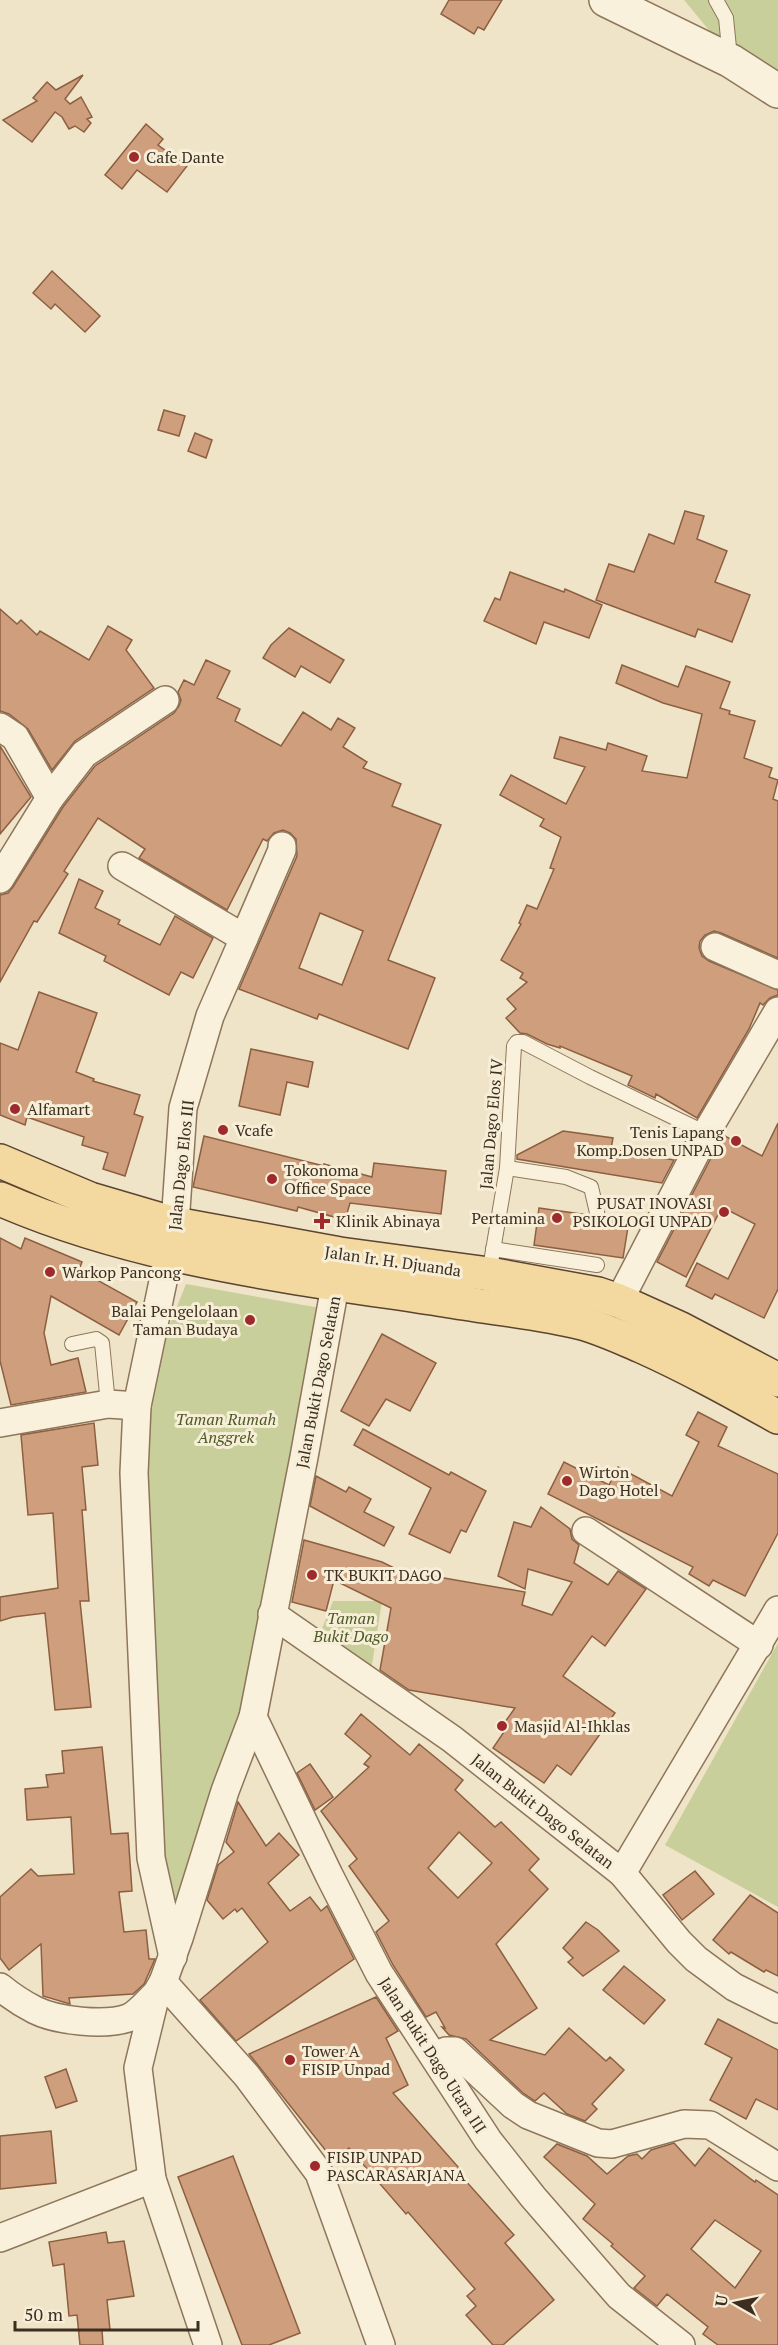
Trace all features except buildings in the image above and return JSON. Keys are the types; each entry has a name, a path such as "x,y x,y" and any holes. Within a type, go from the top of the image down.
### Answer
{"main road":[{"name":"Jalan Ir. H. Djuanda","path":"0,1161 90,1198 173,1240"},
{"name":"Jalan Ir. H. Djuanda","path":"0,1199 79,1230 173,1240 338,1269 582,1323 607,1331 691,1369 778,1417"},
{"name":"Jalan Ir. H. Djuanda","path":"338,1269 491,1261 601,1279 681,1329 778,1380"}],"street":[{"path":"606,0 731,61 778,91"},
{"path":"0,879 50,798 84,754 165,700"},
{"path":"0,727 15,737 50,798"},
{"name":"Jalan Dago Elos III","path":"172,1957 151,1858 134,1473 137,1406 173,1240 183,1108 210,1016 282,846"},
{"path":"123,867 244,938"},
{"path":"715,947 778,975"},
{"path":"601,1279 706,1133 778,1011"},
{"name":"Jalan Bukit Dago Selatan","path":"208,2345 153,2180 138,2068 160,1988 225,1791 253,1717 338,1269"},
{"path":"0,1423 108,1404 137,1406"},
{"path":"586,1531 759,1645"},
{"name":"Jalan Bukit Dago Selatan","path":"272,1614 452,1739 622,1874 778,1610"},
{"name":"Jalan Bukit Dago Utara III","path":"253,1717 328,1875 379,1972 488,2140 534,2198 619,2296 681,2345"},
{"path":"622,1874 696,1959 734,1987 778,2008"},
{"path":"0,1987 34,2010 48,2015 91,2021 114,2021 130,2017 160,1988 247,2076 319,2173 381,2345"},
{"path":"435,2056 446,2051 455,2052 520,2110 598,2143 612,2144 684,2124 700,2123 710,2125 778,2167"},
{"path":"0,2238 153,2180"}],"lane":[{"path":"716,0 726,18 731,61"},
{"name":"Jalan Dago Elos IV","path":"491,1261 507,1168 514,1046 517,1042 522,1042 706,1133"},
{"path":"507,1168 566,1177 591,1187 598,1216"},
{"path":"72,1344 96,1339 102,1343 108,1404"}],"green space":[{"path":"684,0 778,0 778,85 732,58"},
{"name":"Taman Rumah Anggrek","path":"186,1284 326,1309 249,1713 178,1925 157,1857 143,1471 150,1411 168,1329"},
{"name":"Taman Bukit Dago","path":"333,1601 382,1601 371,1671 319,1636"},
{"path":"778,1643 778,1907 665,1845"}],"place":[{"name":"Cafe Dante","path":"134,157"},
{"name":"Alfamart","path":"15,1109"},
{"name":"Vcafe","path":"223,1130"},
{"name":"Tenis Lapang Komp.Dosen UNPAD","path":"736,1141"},
{"name":"Tokonoma Office Space","path":"272,1179"},
{"name":"PUSAT INOVASI PSIKOLOGI UNPAD","path":"724,1212"},
{"name":"Pertamina","path":"557,1218"},
{"name":"Klinik Abinaya","path":"322,1221"},
{"name":"Warkop Pancong","path":"50,1272"},
{"name":"Balai Pengelolaan Taman Budaya","path":"250,1320"},
{"name":"Wirton Dago Hotel","path":"567,1481"},
{"name":"TK BUKIT DAGO","path":"312,1575"},
{"name":"Masjid Al-Ihklas","path":"502,1726"},
{"name":"Tower A FISIP Unpad","path":"290,2060"},
{"name":"FISIP UNPAD PASCARASARJANA","path":"315,2166"}]}
